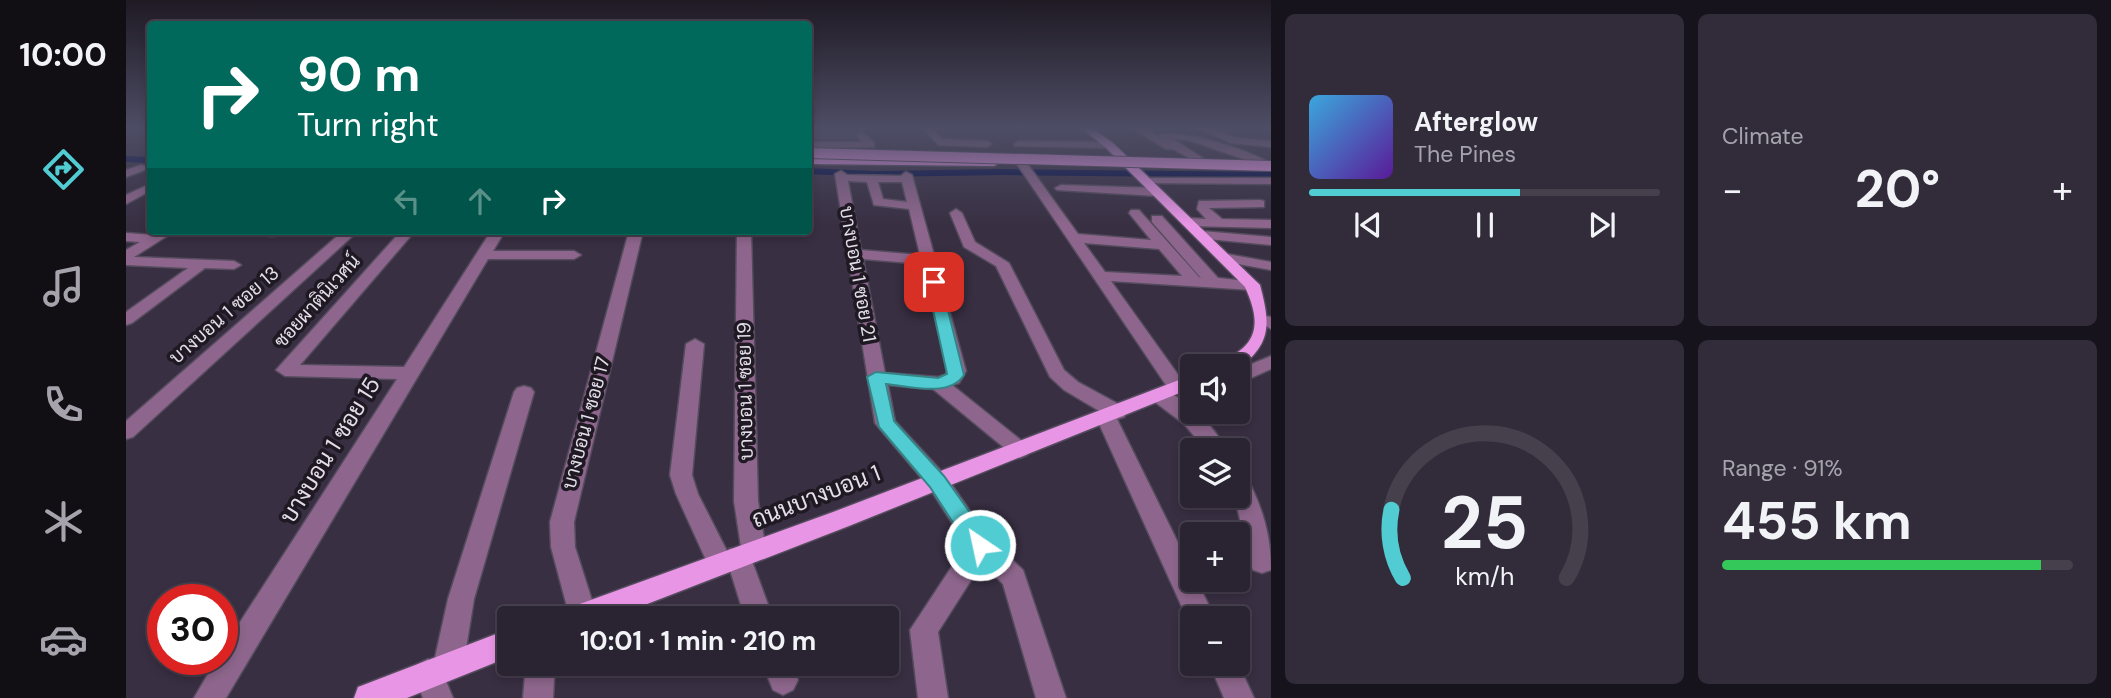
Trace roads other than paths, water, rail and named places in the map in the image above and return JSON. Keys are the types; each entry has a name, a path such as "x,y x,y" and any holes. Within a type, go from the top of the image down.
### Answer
{"main road":[{"path":"855,161 907,173 1270,167"},
{"path":"907,173 914,161"},
{"path":"1036,161 1136,171 1202,162 1270,167"},
{"path":"1096,161 1270,167"},
{"path":"1125,161 1252,285 1269,323 1262,340 1249,354"},
{"name":"ถนนบางบอน 1","path":"609,606 1176,388"},
{"path":"369,698 438,680 497,649"}],"street":[{"path":"1253,161 1270,167"},
{"path":"1026,170 1176,388 1182,410 1209,438"},
{"path":"1136,171 1271,181"},
{"path":"876,377 938,383 952,379 957,371 907,173 872,179 878,202 914,206"},
{"name":"บางบอน 1 ซอย 21","path":"872,179 842,176 886,423 937,481 980,545 1014,578 1051,698"},
{"path":"1061,188 1157,192"},
{"path":"126,200 147,189"},
{"path":"1220,224 1203,209 1203,204 1260,204"},
{"path":"956,213 969,244 1002,263 1056,373 1112,414 1196,606"},
{"path":"1135,213 1193,280"},
{"path":"1157,219 1214,283"},
{"path":"1189,222 1271,224"},
{"path":"126,237 162,235"},
{"path":"126,258 162,235"},
{"name":"บางบอน 1 ซอย 13","path":"126,432 347,235"},
{"name":"ซอยผาตินิเวศน์","path":"404,235 285,370 409,373"},
{"name":"บางบอน 1 ซอย 15","path":"209,698 496,235"},
{"name":"บางบอน 1 ซอย 17","path":"577,606 563,547 562,522 635,235"},
{"name":"บางบอน 1 ซอย 19","path":"737,557 746,501 744,235"},
{"path":"1202,235 1271,241"},
{"path":"1073,238 1214,246"},
{"path":"855,254 928,260"},
{"path":"484,255 574,255"},
{"path":"126,258 234,265"},
{"path":"1227,258 1271,266"},
{"path":"126,320 202,264"},
{"path":"1098,276 1252,285"},
{"path":"695,344 681,475 687,495 737,557 755,606"},
{"path":"1250,367 1271,362"},
{"path":"938,383 1020,450"},
{"path":"438,680 524,391"},
{"path":"1250,508 1262,562"},
{"path":"933,698 924,630 980,545"},
{"path":"538,698 540,676"},
{"path":"1229,676 1239,698"}],"waterway":[{"path":"812,171 874,174 1004,172 1271,175"}]}
